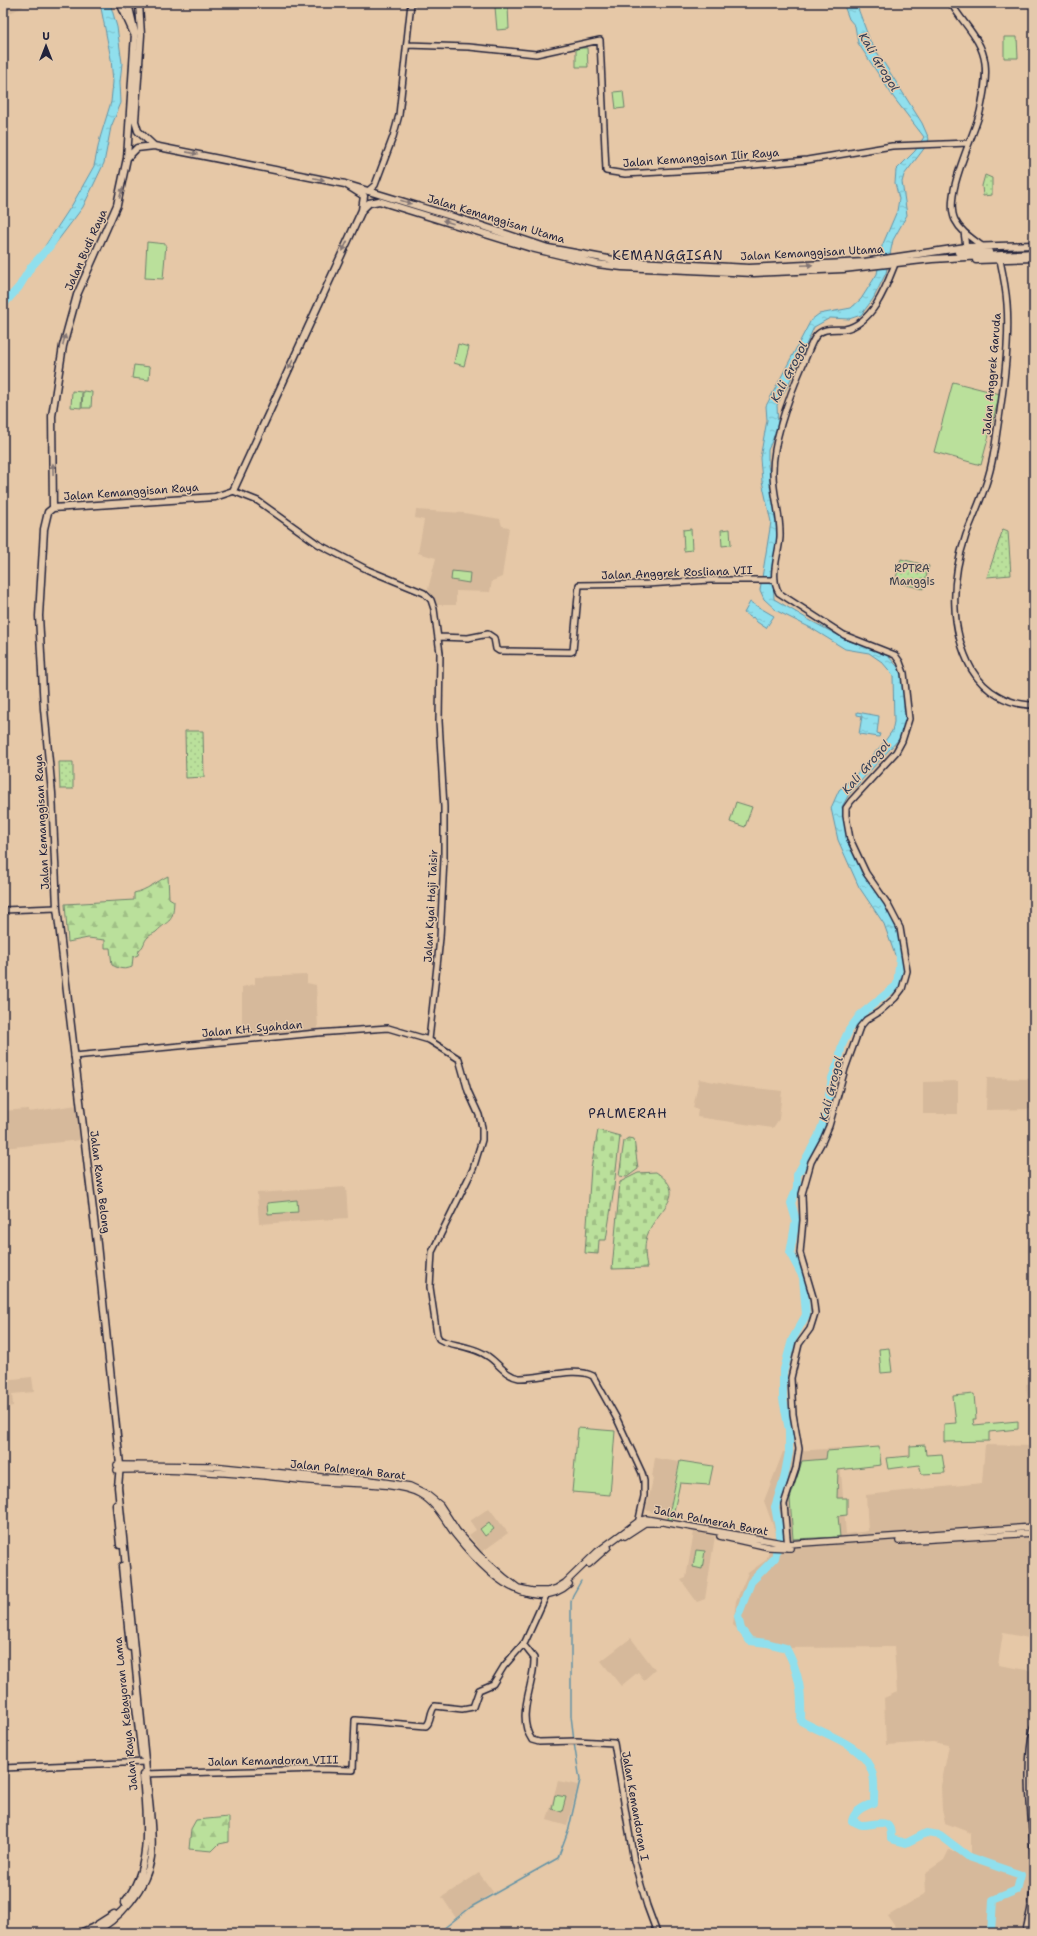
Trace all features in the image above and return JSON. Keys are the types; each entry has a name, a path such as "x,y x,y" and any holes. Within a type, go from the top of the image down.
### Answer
{"main road":[{"name":"Jalan Budi Raya","path":"53,508 52,416 63,346 77,295 117,205 127,158 138,36 120,3"},
{"path":"128,3 138,36"},
{"name":"Jalan Budi Raya","path":"139,3 135,121 136,127 144,138 154,146"},
{"name":"Jalan Kemanggisan Utama","path":"127,158 137,148 154,146 345,184 548,248 619,261 749,268 893,262 933,256"},
{"path":"233,492 362,210 364,196 345,184"},
{"name":"Jalan Kemanggisan Utama","path":"362,210 369,203 379,201 546,252 597,264 622,267 748,273 822,270 877,263"},
{"path":"933,256 984,248 1034,245"},
{"path":"933,256 963,252 1034,249"},
{"path":"963,252 1034,253"},
{"path":"933,256 1000,260 1034,258"},
{"name":"Jalan Kemanggisan Raya","path":"57,908 52,793 44,709 39,616 44,529 48,512 53,508 215,497 233,492"},
{"name":"Jalan Rawa Belong","path":"57,908 97,1244 118,1466"},
{"name":"Jalan Palmerah Barat","path":"118,1466 371,1484 415,1492 434,1505 471,1553 500,1581 522,1593 547,1593 558,1588 597,1552 649,1518 780,1546 1034,1532"},
{"name":"Jalan Raya Kebayoran Lama","path":"92,1933 110,1922 118,1915 134,1896 147,1872 151,1851 142,1739 117,1518 115,1487 118,1466"},
{"name":"Jalan Palmerah Barat","path":"788,1546 1034,1528"},
{"path":"1034,1728 1031,1740 1030,1780 1034,1853"},
{"name":"Jalan Raya Kebayoran Lama","path":"80,1933 92,1928 116,1912 134,1888 145,1857 147,1811"},
{"path":"1026,1933 1034,1886"}],"street":[{"path":"375,193 375,185 398,122 411,3"},
{"path":"951,3 980,44 985,64 983,96 969,143 954,185 952,203 955,220 964,232 984,248"},
{"name":"Jalan Kemanggisan Ilir Raya","path":"407,45 469,47 528,54 544,53 600,40 606,171 625,174 712,169 807,160 892,146 969,143"},
{"path":"368,191 375,185"},
{"path":"963,252 964,232"},
{"name":"Jalan Anggrek Garuda","path":"1000,260 1008,309 999,418 988,480 959,559 955,585 954,610 961,648 977,679 997,696 1014,703 1034,705"},
{"path":"788,1546 784,1504 796,1468 799,1448 793,1414 791,1378 800,1344 810,1329 815,1313 812,1291 800,1253 803,1220 802,1194 810,1162 824,1140 829,1126 844,1068 860,1027 866,1020 879,1012 895,998 902,989 907,971 900,928 887,903 870,878 858,856 849,836 846,816 848,805 896,752 902,741 909,719 904,673 900,662 895,655 844,635 779,593 774,580 780,524 773,480 773,462 776,445 795,382 816,336 825,330 849,328 866,317 879,298 893,262"},
{"name":"Jalan Kyai Haji Taisir","path":"233,492 258,501 318,544 368,570 424,593 431,600 434,609 440,653 440,772 444,807 444,859 440,938 429,1040"},
{"name":"Jalan Anggrek Rosliana VII","path":"438,637 468,638 488,634 494,638 496,649 499,651 573,651 579,585 647,584 742,579 757,581 774,580"},
{"path":"3,910 57,908"},
{"name":"Jalan KH. Syahdan","path":"74,1056 374,1028 396,1029 429,1040 459,1059 468,1091 479,1115 483,1133 480,1150 473,1169 433,1247 430,1287 435,1325 439,1339 488,1356 514,1377 526,1378 579,1373 593,1376 617,1419 642,1473 644,1481 644,1496 641,1523"},
{"path":"523,1644 547,1593"},
{"name":"Jalan Kemandoran VIII","path":"145,1774 320,1769 353,1770 355,1720 426,1726 429,1723 432,1711 436,1706 462,1709 473,1708 479,1690 493,1684 504,1666 523,1644"},
{"name":"Jalan Kemandoran I","path":"523,1644 534,1658 526,1706 526,1721 532,1740 539,1742 577,1741 614,1743 634,1861 657,1933"},
{"path":"3,1768 144,1762"}],"shaded area":[{"path":"3,3 22,3 23,7 3,16"},
{"path":"416,510 464,513 500,519 502,526 509,527 502,577 492,581 490,592 456,591 456,605 437,605 428,589 436,558 418,553 424,520 415,518"},
{"path":"307,975 307,983 316,985 318,1030 242,1037 242,987 255,984 255,977"},
{"path":"987,1078 1034,1079 1034,1109 986,1110"},
{"path":"699,1079 735,1086 782,1091 779,1119 773,1128 697,1117 698,1109 693,1108"},
{"path":"958,1081 958,1114 923,1114 923,1082"},
{"path":"77,1105 81,1140 3,1148 3,1111 28,1109 29,1112"},
{"path":"346,1187 348,1218 259,1224 257,1193"},
{"path":"32,1377 34,1392 12,1394 13,1406 6,1407 3,1380"},
{"path":"1034,1383 1034,1410 1029,1410 1026,1384"},
{"path":"985,1445 1034,1446 1034,1639 1003,1633 998,1665 1034,1671 1034,1808 1032,1818 1029,1912 1022,1933 899,1933 888,1916 926,1893 925,1873 944,1860 949,1850 971,1856 971,1833 945,1823 942,1810 941,1786 949,1745 933,1742 886,1745 884,1698 897,1692 894,1647 783,1648 750,1641 733,1625 736,1601 748,1573 766,1560 776,1534 764,1501 783,1452 839,1448 846,1534 868,1531 866,1495 982,1483"},
{"path":"655,1458 679,1462 668,1517 646,1510 653,1479"},
{"path":"489,1508 508,1533 482,1552 469,1535 476,1530 470,1521"},
{"path":"694,1532 715,1536 705,1599 697,1602 681,1580 686,1578"},
{"path":"631,1638 655,1670 644,1680 638,1672 621,1686 601,1661"},
{"path":"558,1781 578,1785 567,1826 547,1820"},
{"path":"479,1873 493,1892 456,1918 442,1897"}],"green space":[{"path":"508,6 509,29 497,30 495,7"},
{"path":"1004,37 1017,37 1018,58 1004,58"},
{"path":"576,48 587,48 588,67 576,67"},
{"path":"623,91 625,108 616,109 614,92"},
{"path":"985,175 992,178 992,195 983,196 982,186"},
{"path":"147,242 166,244 163,279 145,278"},
{"path":"458,344 469,347 464,366 454,363"},
{"path":"134,365 150,367 149,380 132,378"},
{"path":"953,382 1000,394 981,465 934,452"},
{"path":"72,391 82,392 81,408 71,407"},
{"path":"83,391 92,392 91,408 82,408"},
{"path":"691,529 692,550 684,551 683,530"},
{"path":"730,529 731,545 722,546 721,530"},
{"path":"1003,529 1008,531 1011,575 987,577"},
{"name":"RPTRA Manggis","path":"901,559 929,566 923,589 895,582"},
{"path":"452,571 470,573 469,583 451,580"},
{"path":"185,731 203,731 204,777 186,778"},
{"path":"59,762 73,762 73,789 60,789"},
{"path":"736,802 752,807 745,827 730,822"},
{"path":"168,876 169,898 174,901 172,917 168,922 146,939 139,950 138,955 133,957 132,967 122,969 112,965 110,948 105,948 105,940 88,938 68,942 65,904 134,900 134,893 147,888"},
{"path":"598,1130 620,1136 606,1240 599,1240 598,1254 585,1253 591,1168"},
{"path":"628,1138 634,1139 638,1169 627,1177 619,1176 624,1141"},
{"path":"656,1172 666,1180 670,1187 671,1194 669,1201 647,1236 645,1249 647,1268 612,1269 620,1182 638,1173"},
{"path":"297,1200 298,1212 268,1214 267,1203"},
{"path":"889,1348 892,1372 881,1373 879,1349"},
{"path":"974,1394 976,1419 973,1419 974,1425 1018,1421 1018,1429 989,1432 989,1441 944,1442 944,1424 956,1423 953,1396"},
{"path":"578,1428 615,1431 610,1495 572,1492"},
{"path":"925,1445 926,1455 942,1454 945,1473 922,1474 919,1465 888,1469 886,1458 910,1456 910,1446"},
{"path":"879,1447 881,1465 838,1470 837,1498 847,1498 847,1515 838,1516 840,1537 793,1539 790,1499 802,1461 826,1459 827,1451"},
{"path":"680,1461 713,1466 709,1485 680,1483 672,1520 668,1519"},
{"path":"489,1522 494,1529 485,1536 480,1529"},
{"path":"696,1550 705,1551 702,1569 693,1567"},
{"path":"555,1795 566,1797 562,1812 552,1809"},
{"path":"229,1817 229,1842 219,1844 212,1851 189,1849 191,1829 196,1820"}],"water":[{"path":"100,3 110,3 117,27 122,63 120,82 121,103 111,127 104,163 83,207 53,247 45,246 72,205 94,166 100,138 111,102 113,82 111,59"},
{"path":"843,3 856,3 870,41 922,123 929,139 926,146 904,175 902,182 907,215 893,240 886,273 873,299 861,315 849,319 830,318 814,327 788,385 777,405 778,427 768,450 768,466 780,520 779,543 773,574 774,599 849,641 878,649 888,656 904,674 906,723 900,738 849,794 842,807 852,846 861,870 887,906 894,920 904,960 895,955 884,924 859,887 838,840 831,808 839,790 854,777 892,731 894,722 893,675 882,662 869,653 845,649 811,628 777,611 764,599 760,590 771,522 762,481 760,458 767,420 766,406 811,320 819,314 851,308 861,299 877,274 882,246 897,211 899,199 895,183 896,170 915,151 924,137 894,98 858,43 855,26 849,19"},
{"path":"750,602 774,616 766,628 757,622 753,617 752,618 744,613"},
{"path":"857,712 879,716 877,733 880,734 879,737 859,734 862,716 857,715"}],"waterway":[{"path":"3,305 19,287 31,267 50,246 55,238"},
{"name":"Kali Grogol","path":"898,948 900,958 897,985 860,1015 849,1030 842,1045 838,1063 832,1078 825,1118 818,1137 797,1175 797,1188 791,1203 796,1220 790,1253 803,1277 806,1315 792,1340 783,1373 783,1399 789,1430 789,1452 784,1479 775,1507 780,1534 775,1558 751,1582 738,1616 741,1629 750,1641 767,1643 786,1648 791,1657 799,1684 801,1721 853,1748 862,1755 869,1764 874,1778 874,1803 860,1809 855,1814 852,1821 861,1825 886,1824 889,1826 891,1831 891,1839 906,1843 926,1833 940,1835 969,1857 1021,1875 1017,1890 993,1900 991,1933"},
{"path":"574,1740 571,1716 571,1602 573,1595 581,1581"},
{"path":"438,1933 471,1907 558,1858 569,1828 580,1780 574,1743"}],"district":[{"name":"KEMANGGISAN","path":"668,255"},
{"name":"PALMERAH","path":"628,1113"}]}
